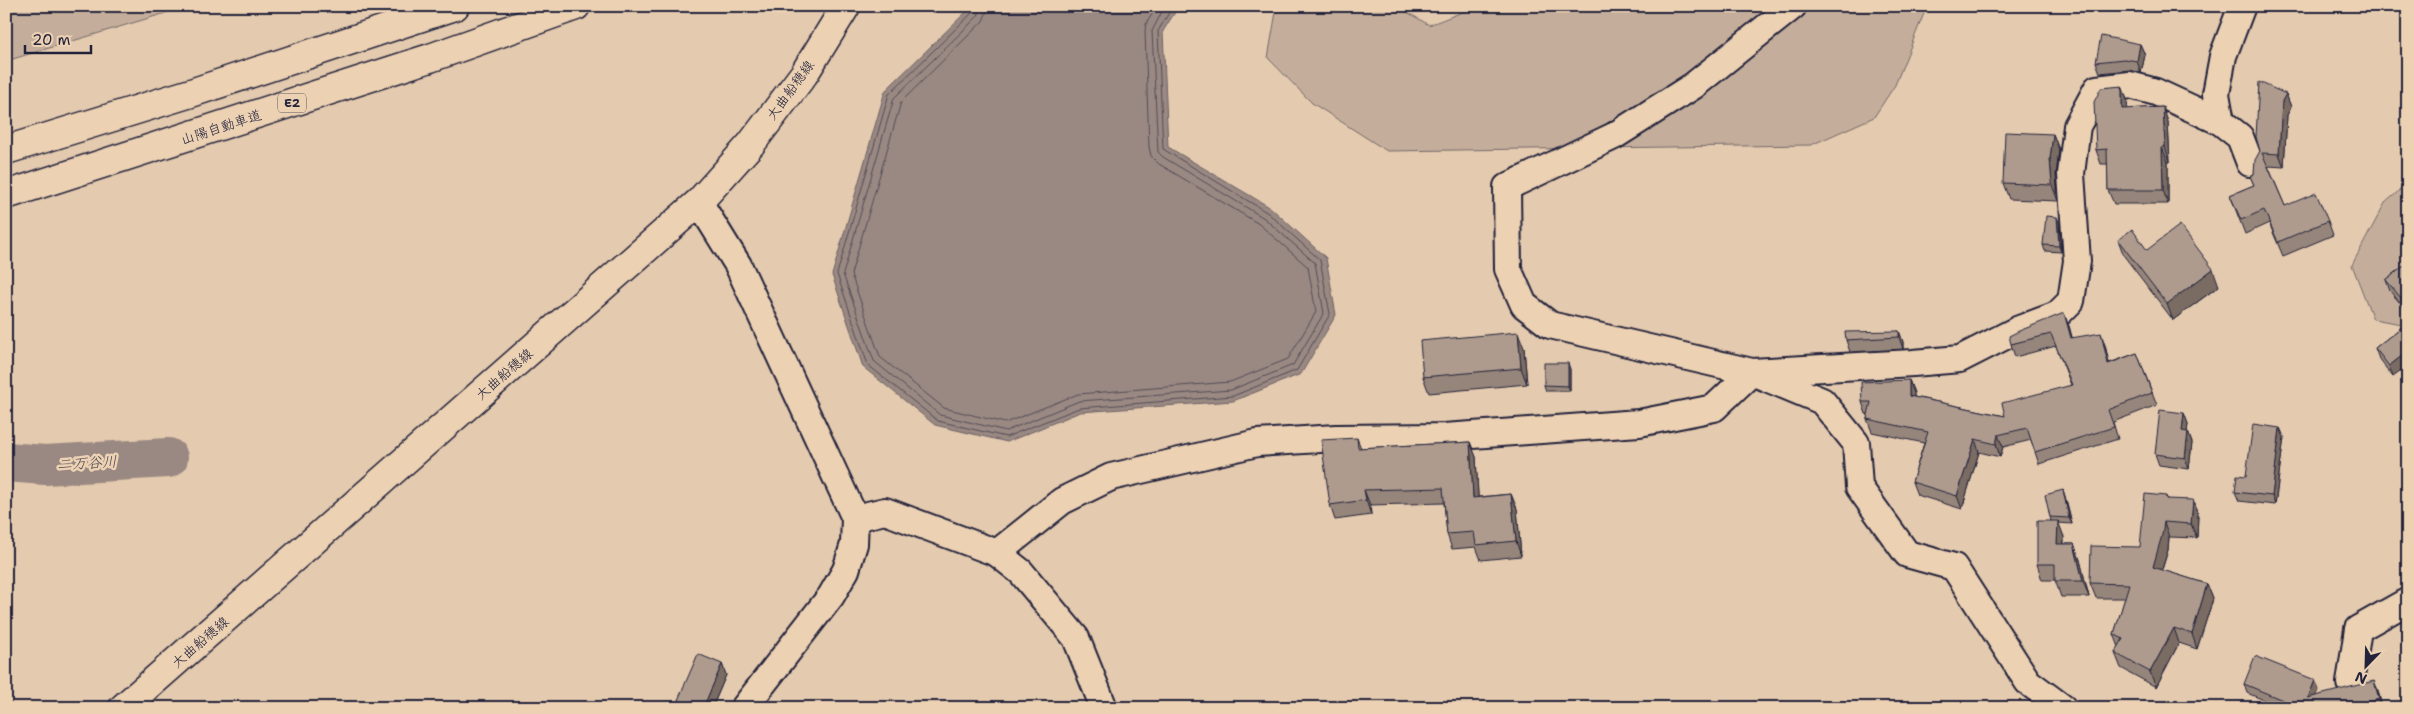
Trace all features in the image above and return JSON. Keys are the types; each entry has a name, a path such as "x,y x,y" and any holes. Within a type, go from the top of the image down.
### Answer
{"main road":[{"path":"6,150 200,90 455,6"},
{"name":"山陽自動車道","path":"6,194 430,58 576,6"},
{"name":"大曲船穂線","path":"124,708 699,202 751,144 804,74 846,6"}],"street":[{"path":"1792,6 1693,86 1614,136 1507,186 1508,270 1524,305 1550,325 1752,372 1822,401 1856,443 1859,486 1907,554 1954,566 2028,682 2063,708"},
{"path":"2221,122 2216,94 2223,56 2242,6"},
{"path":"997,553 1062,501 1111,476 1256,443 1336,438 1444,436 1639,423 1714,408 1752,372 1913,364 1960,359 2017,330 2057,316 2071,302 2076,261 2070,174 2078,126 2097,89 2130,86 2156,92 2221,122 2240,137 2250,163"},
{"path":"699,202 738,265 855,518 854,544 846,570 835,590 744,708"},
{"path":"855,518 885,511 997,553 1021,572 1076,638 1104,708"},
{"path":"2350,682 2358,629 2408,600"}],"shaded area":[{"path":"6,6 189,6 6,61"},
{"path":"1277,6 1397,6 1429,25 1478,6 1927,6 1895,85 1874,117 1811,145 1387,151 1312,103 1268,58"},
{"path":"2408,183 2408,325 2373,319 2352,265 2385,203"}],"water":[{"path":"972,6 1179,6 1163,31 1168,147 1271,208 1326,258 1336,315 1301,374 1233,401 1080,412 1007,442 935,425 863,367 832,275 885,91"}],"building":[{"path":"2101,36 2140,44 2137,61 2124,59 2096,62"},
{"path":"2259,82 2286,94 2282,101 2279,154 2262,153 2285,206 2316,193 2328,221 2278,242 2264,210 2241,220 2230,195 2254,185 2250,176 2254,174 2255,160 2260,151 2256,137"},
{"path":"2122,86 2122,109 2163,107 2165,147 2162,147 2163,190 2108,190 2107,149 2096,150 2094,102 2101,88"},
{"path":"2005,132 2053,134 2050,159 2052,185 2003,183"},
{"path":"2046,216 2057,217 2059,246 2043,245"},
{"path":"2180,225 2213,269 2167,304 2118,240 2132,229 2147,250"},
{"path":"2408,263 2408,293 2401,298 2386,280"},
{"path":"2064,313 2071,338 2101,333 2108,364 2137,353 2152,393 2108,410 2114,427 2035,452 2027,428 1998,435 1996,444 1975,439 1957,496 1912,482 1928,432 1867,419 1871,402 1862,402 1861,382 1909,380 1909,396 2005,416 2002,403 2072,385 2051,334 2011,344 2009,336"},
{"path":"2408,322 2408,351 2389,366 2375,348"},
{"path":"1899,331 1899,337 1846,340 1845,332"},
{"path":"1518,332 1521,368 1423,377 1420,341"},
{"path":"1544,363 1568,363 1568,386 1544,385"},
{"path":"2160,410 2184,413 2182,431 2188,432 2185,458 2155,454"},
{"path":"2253,424 2280,428 2272,496 2235,492 2237,475 2246,476"},
{"path":"1357,438 1358,448 1470,442 1473,498 1511,494 1516,541 1476,545 1474,532 1447,534 1443,488 1364,490 1366,500 1330,505 1321,440"},
{"path":"2063,490 2069,518 2050,517 2045,495"},
{"path":"2145,494 2166,496 2166,499 2193,500 2191,524 2164,522 2153,567 2207,584 2192,634 2174,628 2150,672 2115,653 2123,639 2114,634 2129,584 2090,583 2091,546 2140,547"},
{"path":"2037,521 2058,521 2057,544 2074,544 2083,581 2055,581 2055,564 2037,564"},
{"path":"698,654 722,664 703,708 695,708 678,700"},
{"path":"2255,656 2315,680 2308,698 2374,681 2379,699 2346,708 2302,708 2244,684"}],"waterway":[{"name":"二万谷川","path":"6,462 45,465 168,458"}]}
